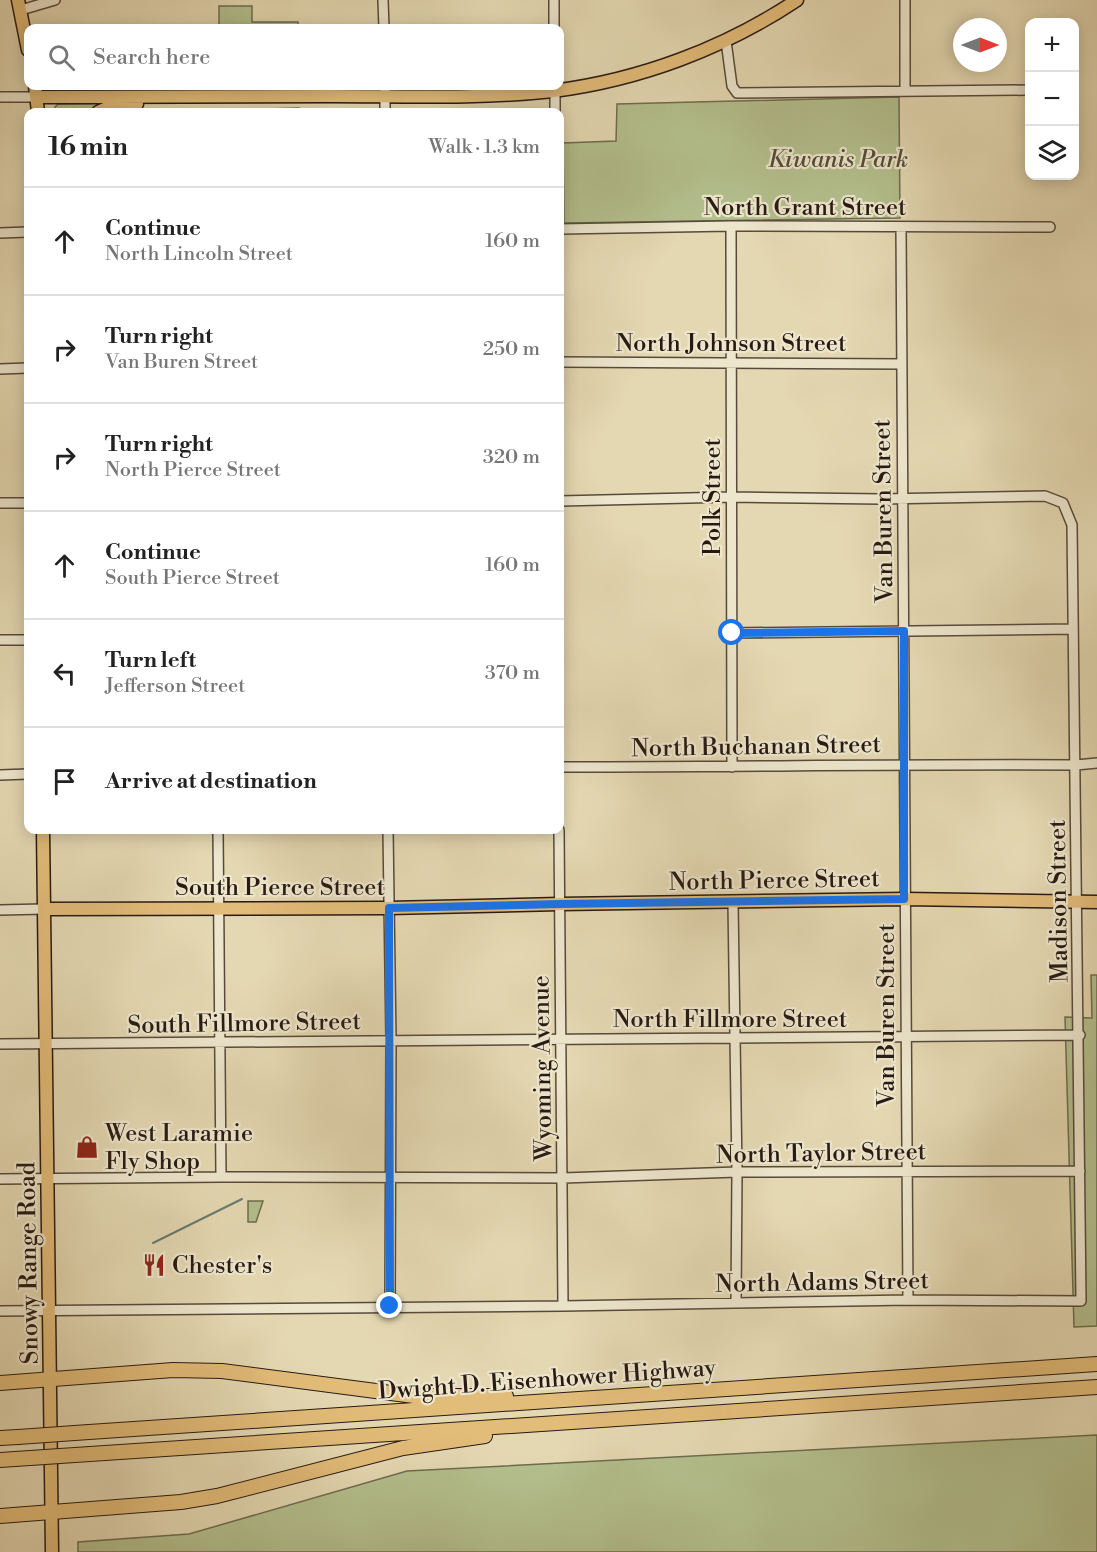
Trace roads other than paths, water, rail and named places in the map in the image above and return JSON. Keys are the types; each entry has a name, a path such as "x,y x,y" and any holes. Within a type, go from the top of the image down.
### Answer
{"highway":[{"name":"Dwight D. Eisenhower Highway","path":"0,1438 1097,1364"},
{"path":"0,1383 173,1370 222,1371 414,1396 625,1396"},
{"name":"Dwight D. Eisenhower Highway","path":"0,1460 1097,1387"},
{"path":"0,1516 181,1502 217,1496 403,1448 449,1440 666,1417"}],"main road":[{"path":"564,87 587,85 644,71 726,41 757,26 797,0"},
{"path":"20,5 24,28"},
{"path":"38,108 36,91 201,96 385,91 518,94 543,90"},
{"path":"107,108 201,96"},
{"name":"Snowy Range Road","path":"43,834 52,1552"},
{"name":"North Pierce Street","path":"560,904 904,899 1097,902"},
{"name":"South Pierce Street","path":"44,909 389,908 560,904"}],"street":[{"path":"20,5 55,0"},
{"path":"383,0 384,24"},
{"path":"554,0 554,24"},
{"path":"905,0 905,91"},
{"path":"726,41 732,86 737,93 1025,90"},
{"path":"555,90 555,108"},
{"path":"0,97 36,91"},
{"path":"385,91 385,108"},
{"name":"North Grant Street","path":"564,229 731,226 1050,227"},
{"name":"Polk Street","path":"731,226 732,767"},
{"name":"Van Buren Street","path":"901,226 908,1300"},
{"path":"0,233 24,232"},
{"name":"North Johnson Street","path":"564,362 902,364"},
{"path":"0,369 24,369"},
{"name":"Madison Street","path":"902,498 1045,496 1063,503 1072,525 1080,1035 1081,1301"},
{"path":"564,501 731,497 902,498"},
{"path":"0,503 24,503"},
{"path":"732,633 1073,629"},
{"path":"0,640 24,640"},
{"name":"North Buchanan Street","path":"564,767 1076,765 1093,763"},
{"path":"0,774 24,774"},
{"path":"218,834 221,1177"},
{"path":"388,834 391,1041 390,1306"},
{"name":"Wyoming Avenue","path":"559,834 563,1306"},
{"path":"733,902 737,1172 736,1303"},
{"name":"South Pierce Street","path":"0,910 44,909"},
{"name":"North Fillmore Street","path":"561,1040 1080,1035"},
{"name":"South Fillmore Street","path":"0,1044 561,1040"},
{"name":"North Taylor Street","path":"0,1179 563,1178 737,1172 1080,1172"},
{"name":"North Adams Street","path":"0,1311 563,1306 908,1300 1081,1301"}],"waterway":[{"path":"153,1243 242,1199"}],"place":[{"name":"West Laramie Fly Shop","path":"87,1147"},
{"name":"Chester's","path":"154,1265"}],"park label":[{"name":"Kiwanis Park","path":"838,159"}]}
